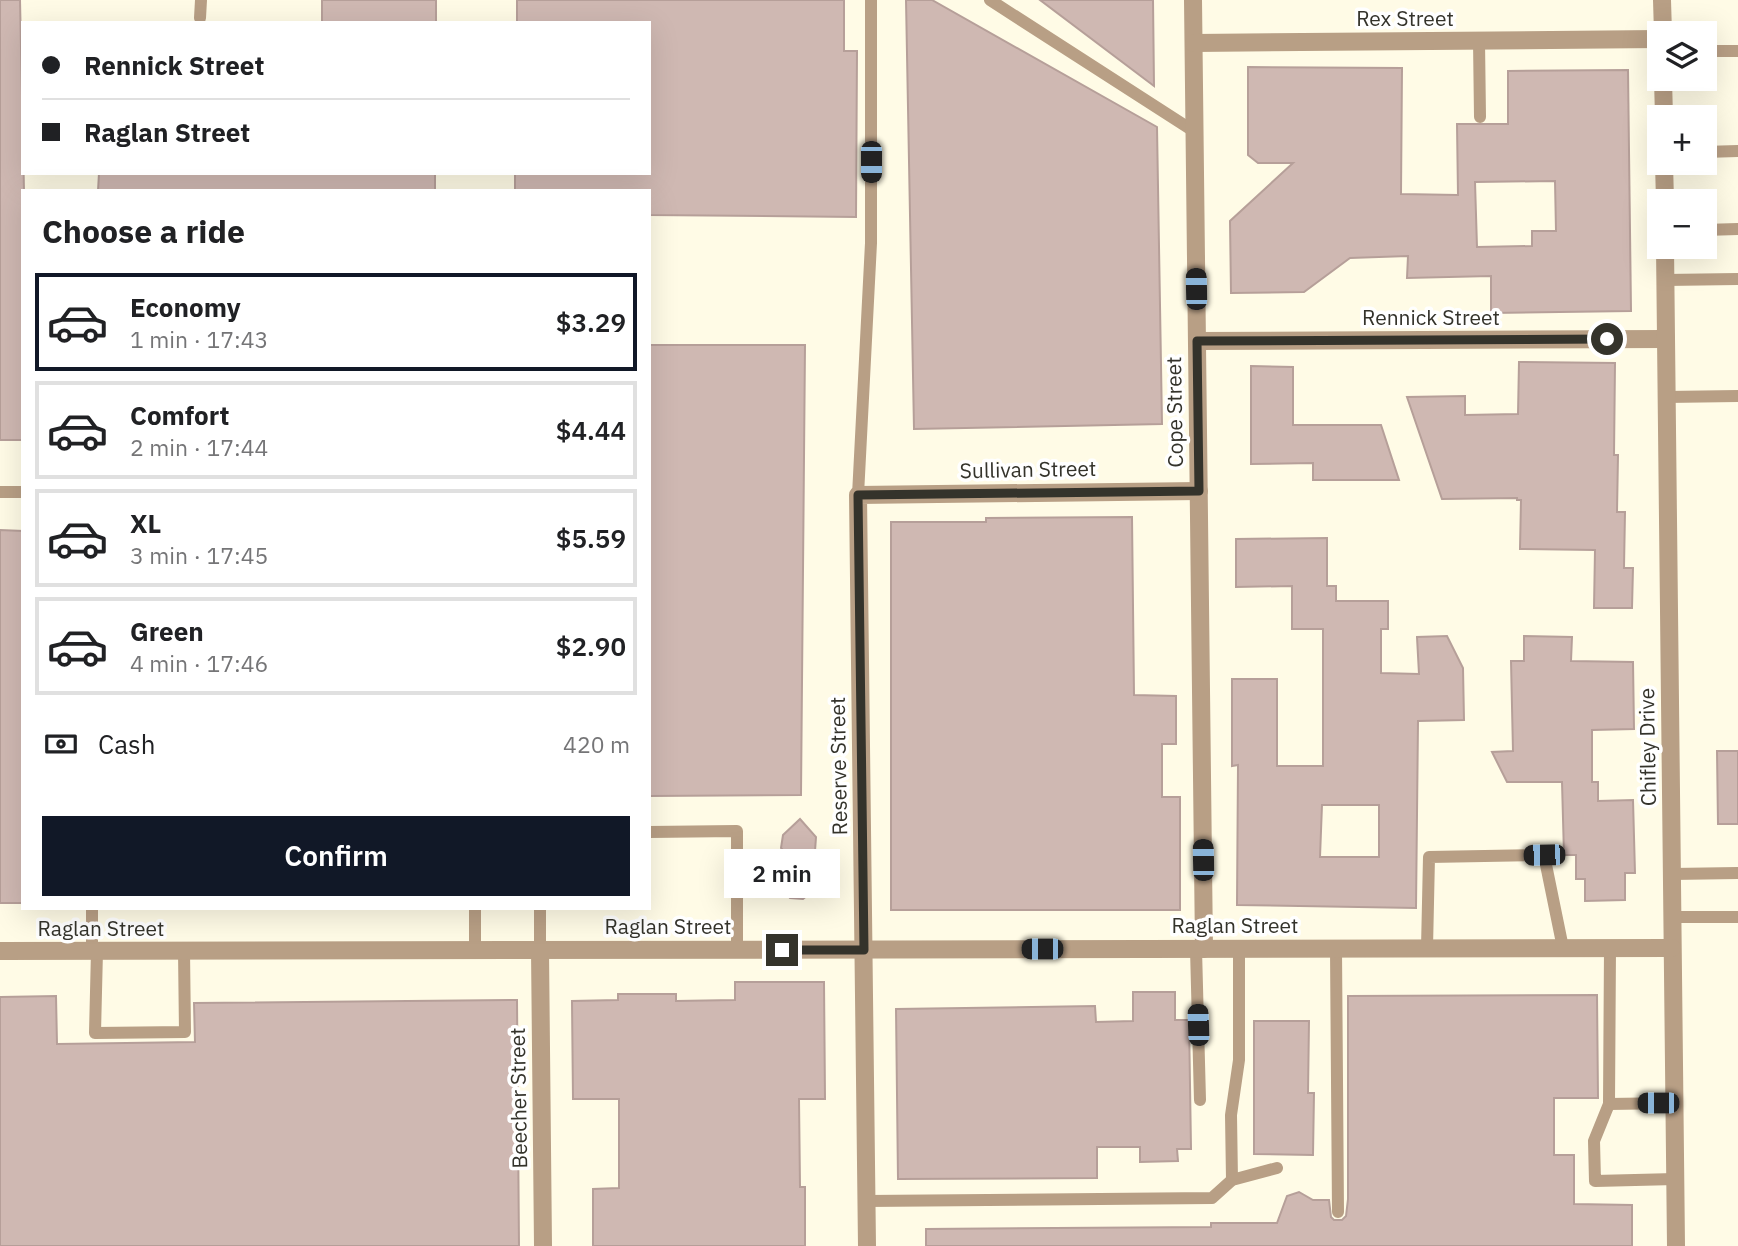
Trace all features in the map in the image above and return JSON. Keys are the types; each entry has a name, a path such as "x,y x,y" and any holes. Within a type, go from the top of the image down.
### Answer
{"street":[{"name":"Cope Street","path":"1193,0 1199,491 1200,949"},
{"path":"1662,0 1663,21"},
{"name":"Rex Street","path":"1194,43 1647,39"},
{"name":"Chifley Drive","path":"1665,259 1676,1246"},
{"name":"Rennick Street","path":"1197,341 1666,339"},
{"name":"Sullivan Street","path":"858,495 1199,491"},
{"name":"Reserve Street","path":"858,495 867,1246"},
{"name":"Raglan Street","path":"0,951 1672,948"},
{"name":"Beecher Street","path":"540,950 543,1246"}],"lane":[{"path":"200,18 201,0"},
{"path":"858,495 871,243 872,0"},
{"path":"990,0 1195,132"},
{"path":"1479,41 1480,117"},
{"path":"1717,51 1738,51"},
{"path":"1717,152 1738,151"},
{"path":"1717,229 1738,229"},
{"path":"1665,280 1738,279"},
{"path":"1667,397 1738,396"},
{"path":"0,492 21,492"},
{"path":"651,832 737,831 737,950"},
{"path":"1427,948 1429,857 1544,855 1563,948"},
{"path":"1672,874 1738,873"},
{"path":"92,910 96,1033 185,1032 184,951"},
{"path":"475,910 475,950"},
{"path":"540,910 540,950"},
{"path":"1672,917 1738,917"},
{"path":"1610,948 1609,1104 1594,1141 1595,1181 1675,1179"},
{"path":"1200,949 1200,1100"},
{"path":"1232,1180 1231,1115 1239,1060 1239,949"},
{"path":"1336,949 1338,1212"},
{"path":"1609,1104 1674,1103"},
{"path":"866,1201 1212,1198 1232,1180 1277,1168"}],"building":[{"path":"0,0 20,0 21,175 24,175 24,189 21,189 21,440 0,440"},
{"path":"322,0 436,0 436,21 322,21"},
{"path":"517,0 844,0 844,51 857,51 856,217 651,215 651,189 515,189 515,175 651,175 651,21 517,21"},
{"path":"906,0 932,0 1157,127 1162,424 914,429"},
{"path":"1040,0 1153,0 1154,86"},
{"path":"1248,67 1402,68 1401,194 1458,195 1457,124 1508,124 1508,71 1628,70 1631,311 1491,313 1491,276 1407,278 1408,256 1350,258 1304,292 1231,293 1230,221 1293,163 1258,163 1248,155","holes":["1555,181 1556,231 1532,231 1532,246 1477,247 1475,182"]},
{"path":"99,175 435,175 435,189 98,189"},
{"path":"651,345 805,345 801,795 651,796"},
{"path":"1519,362 1615,363 1614,455 1618,455 1617,512 1625,512 1624,568 1633,568 1632,608 1594,608 1595,550 1520,549 1521,500 1442,499 1407,397 1465,396 1465,415 1518,414"},
{"path":"1251,366 1293,367 1293,425 1381,425 1399,480 1313,480 1313,463 1251,464"},
{"path":"1132,517 1134,695 1176,696 1176,744 1162,744 1162,797 1180,797 1180,910 891,910 891,522"},
{"path":"0,530 21,531 21,903 0,903"},
{"path":"1327,538 1327,586 1336,586 1336,601 1388,601 1388,629 1381,629 1381,673 1419,674 1417,637 1447,636 1463,668 1464,720 1418,721 1416,908 1237,905 1238,765 1232,766 1232,679 1277,679 1277,766 1323,766 1323,629 1292,629 1292,586 1236,587 1236,539","holes":["1322,805 1379,805 1379,857 1320,857"]},
{"path":"1524,636 1572,637 1571,661 1633,662 1634,729 1592,730 1592,782 1598,782 1598,801 1633,800 1635,873 1625,873 1625,900 1585,901 1585,879 1576,879 1576,855 1564,855 1562,782 1507,782 1492,752 1513,751 1511,661 1524,661"},
{"path":"1717,751 1738,751 1738,824 1718,824"},
{"path":"800,819 816,837 815,851 802,861 815,876 814,890 803,899 790,898 781,887 782,874 794,863 781,848 783,835"},
{"path":"735,982 824,982 825,1099 799,1099 800,1187 805,1187 805,1246 593,1246 593,1189 619,1188 619,1099 573,1099 572,1001 618,1000 618,994 676,994 676,1001 735,1000"},
{"path":"1133,992 1175,992 1175,1020 1189,1020 1191,1149 1177,1149 1178,1161 1140,1162 1140,1147 1097,1147 1097,1178 898,1179 896,1009 1095,1006 1096,1022 1133,1021"},
{"path":"1597,995 1598,1098 1554,1098 1554,1155 1574,1155 1574,1204 1632,1205 1632,1246 926,1246 926,1229 1211,1227 1211,1223 1277,1223 1287,1196 1299,1192 1313,1200 1329,1200 1331,1217 1334,1220 1342,1220 1346,1216 1348,1199 1348,996"},
{"path":"56,996 57,1044 195,1042 194,1003 517,1000 519,1246 0,1246 0,997"},
{"path":"1254,1021 1309,1021 1308,1093 1314,1093 1313,1155 1254,1154"}],"route":[{"path":"782,950 864,950 858,495 1199,491 1197,341 1607,339"}]}
